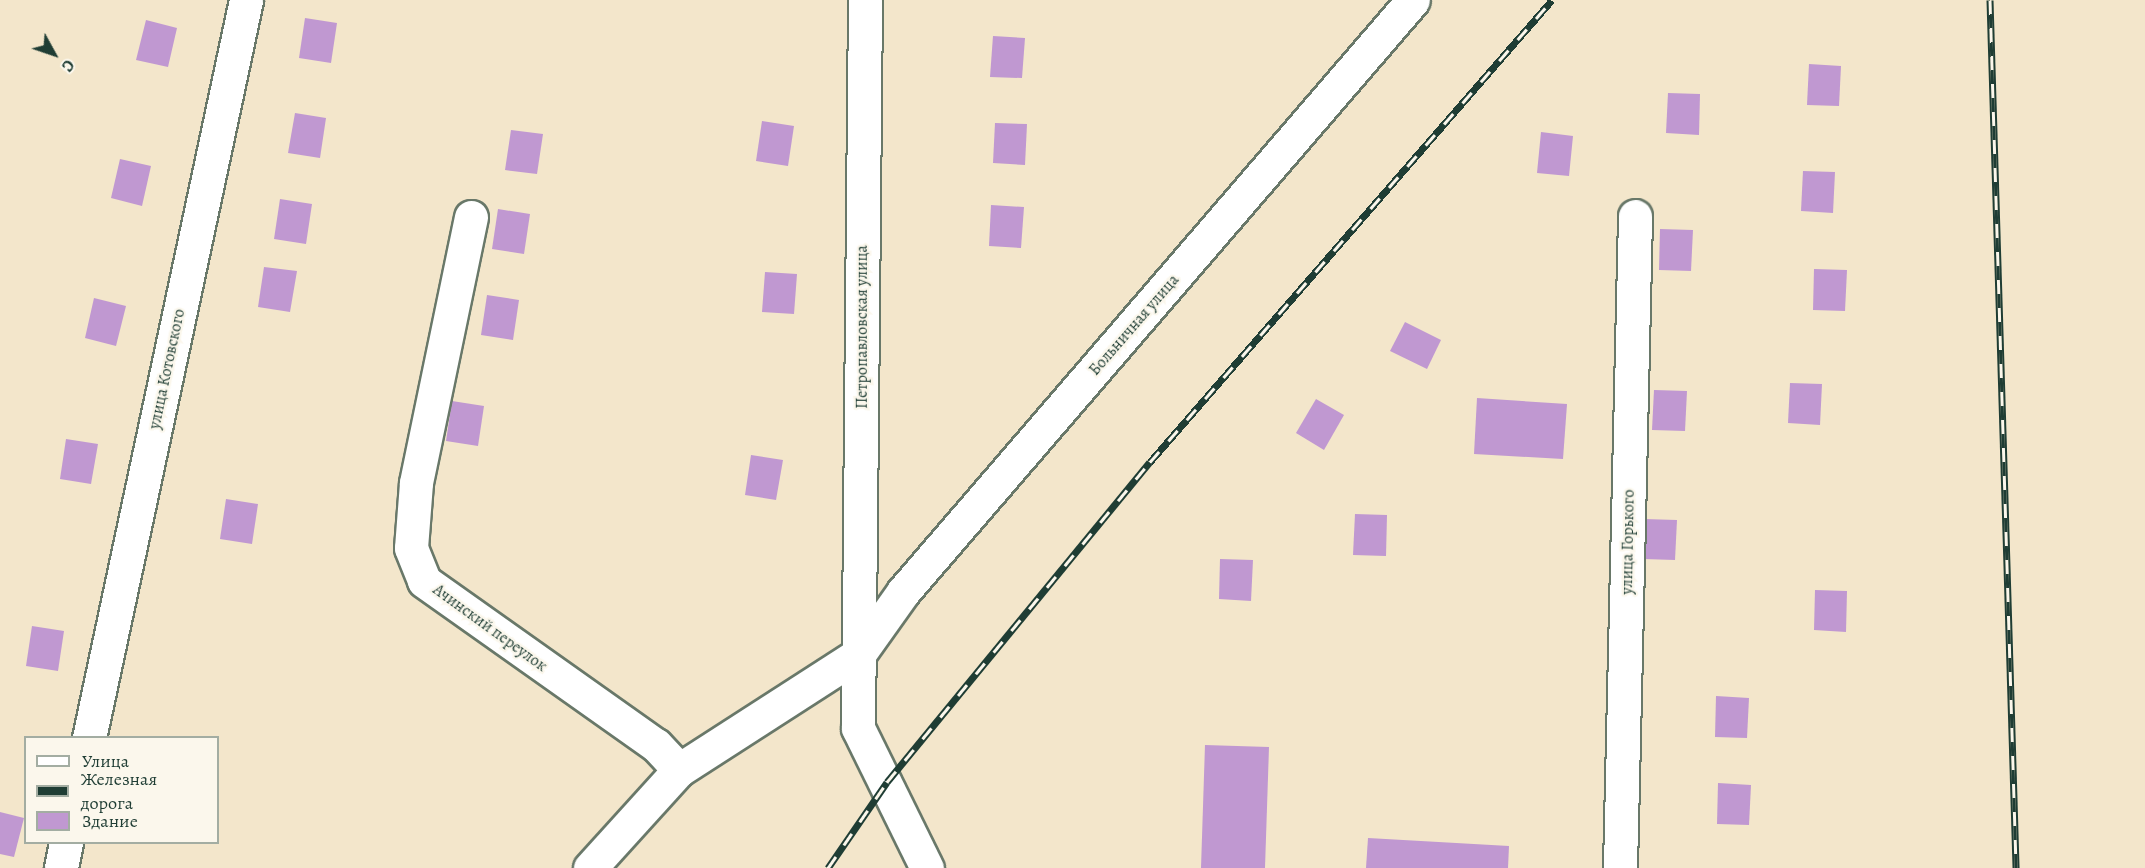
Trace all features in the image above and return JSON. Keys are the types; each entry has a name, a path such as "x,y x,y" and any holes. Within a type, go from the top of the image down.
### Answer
{"street":[{"name":"улица Котовского","path":"88,736 246,0"},
{"name":"Петропавловская улица","path":"865,0 858,728 927,868"},
{"name":"Больничная улица","path":"859,654 903,592 1400,8"},
{"name":"улица Горького","path":"1620,868 1635,216"},
{"name":"Ачинский переулок","path":"471,217 416,483 411,548 424,581 656,745 679,770"},
{"path":"590,868 679,770 859,654"},
{"path":"61,868 66,844"}],"building":[{"path":"305,18 337,23 331,63 299,58"},
{"path":"146,20 177,28 168,67 136,60"},
{"path":"993,36 1025,38 1022,78 990,77"},
{"path":"1809,64 1841,66 1839,106 1807,105"},
{"path":"1668,93 1700,94 1699,135 1666,133"},
{"path":"295,113 326,118 320,158 288,153"},
{"path":"762,121 794,126 788,166 756,161"},
{"path":"995,123 1027,124 1025,165 993,163"},
{"path":"511,130 543,134 537,174 505,170"},
{"path":"1541,132 1573,136 1569,176 1537,173"},
{"path":"120,159 151,166 142,206 111,198"},
{"path":"1803,171 1835,172 1833,213 1801,211"},
{"path":"280,199 312,204 306,244 274,239"},
{"path":"991,205 1024,207 1021,248 989,246"},
{"path":"498,209 530,214 524,254 492,249"},
{"path":"1660,229 1693,230 1691,271 1659,270"},
{"path":"264,267 297,271 290,312 258,307"},
{"path":"1814,269 1847,270 1845,311 1813,310"},
{"path":"765,272 797,274 794,314 762,312"},
{"path":"487,295 519,300 513,340 481,335"},
{"path":"94,298 126,306 116,346 85,338"},
{"path":"1405,322 1441,340 1427,369 1390,351"},
{"path":"1790,383 1822,384 1820,425 1788,423"},
{"path":"1654,390 1687,391 1685,431 1652,430"},
{"path":"1477,398 1567,404 1563,459 1474,454"},
{"path":"1316,399 1344,415 1324,450 1296,433"},
{"path":"452,401 484,406 478,446 446,441"},
{"path":"66,439 98,444 91,484 60,479"},
{"path":"751,455 783,460 776,500 745,495"},
{"path":"226,499 258,504 252,544 220,539"},
{"path":"1355,514 1387,515 1386,556 1353,555"},
{"path":"1644,519 1677,520 1675,560 1643,559"},
{"path":"1220,559 1253,560 1251,601 1219,599"},
{"path":"1815,590 1847,591 1846,632 1814,630"},
{"path":"32,626 64,631 58,671 26,666"},
{"path":"1716,696 1749,698 1747,738 1715,737"},
{"path":"1205,745 1269,747 1265,868 1201,868"},
{"path":"1718,783 1751,785 1749,825 1717,824"},
{"path":"0,812 24,818 14,857 0,854"},
{"path":"1368,838 1509,846 1508,868 1366,868"}],"railway":[{"path":"828,868 887,782 1150,462 1552,0"},
{"path":"1990,0 2016,868"}]}
